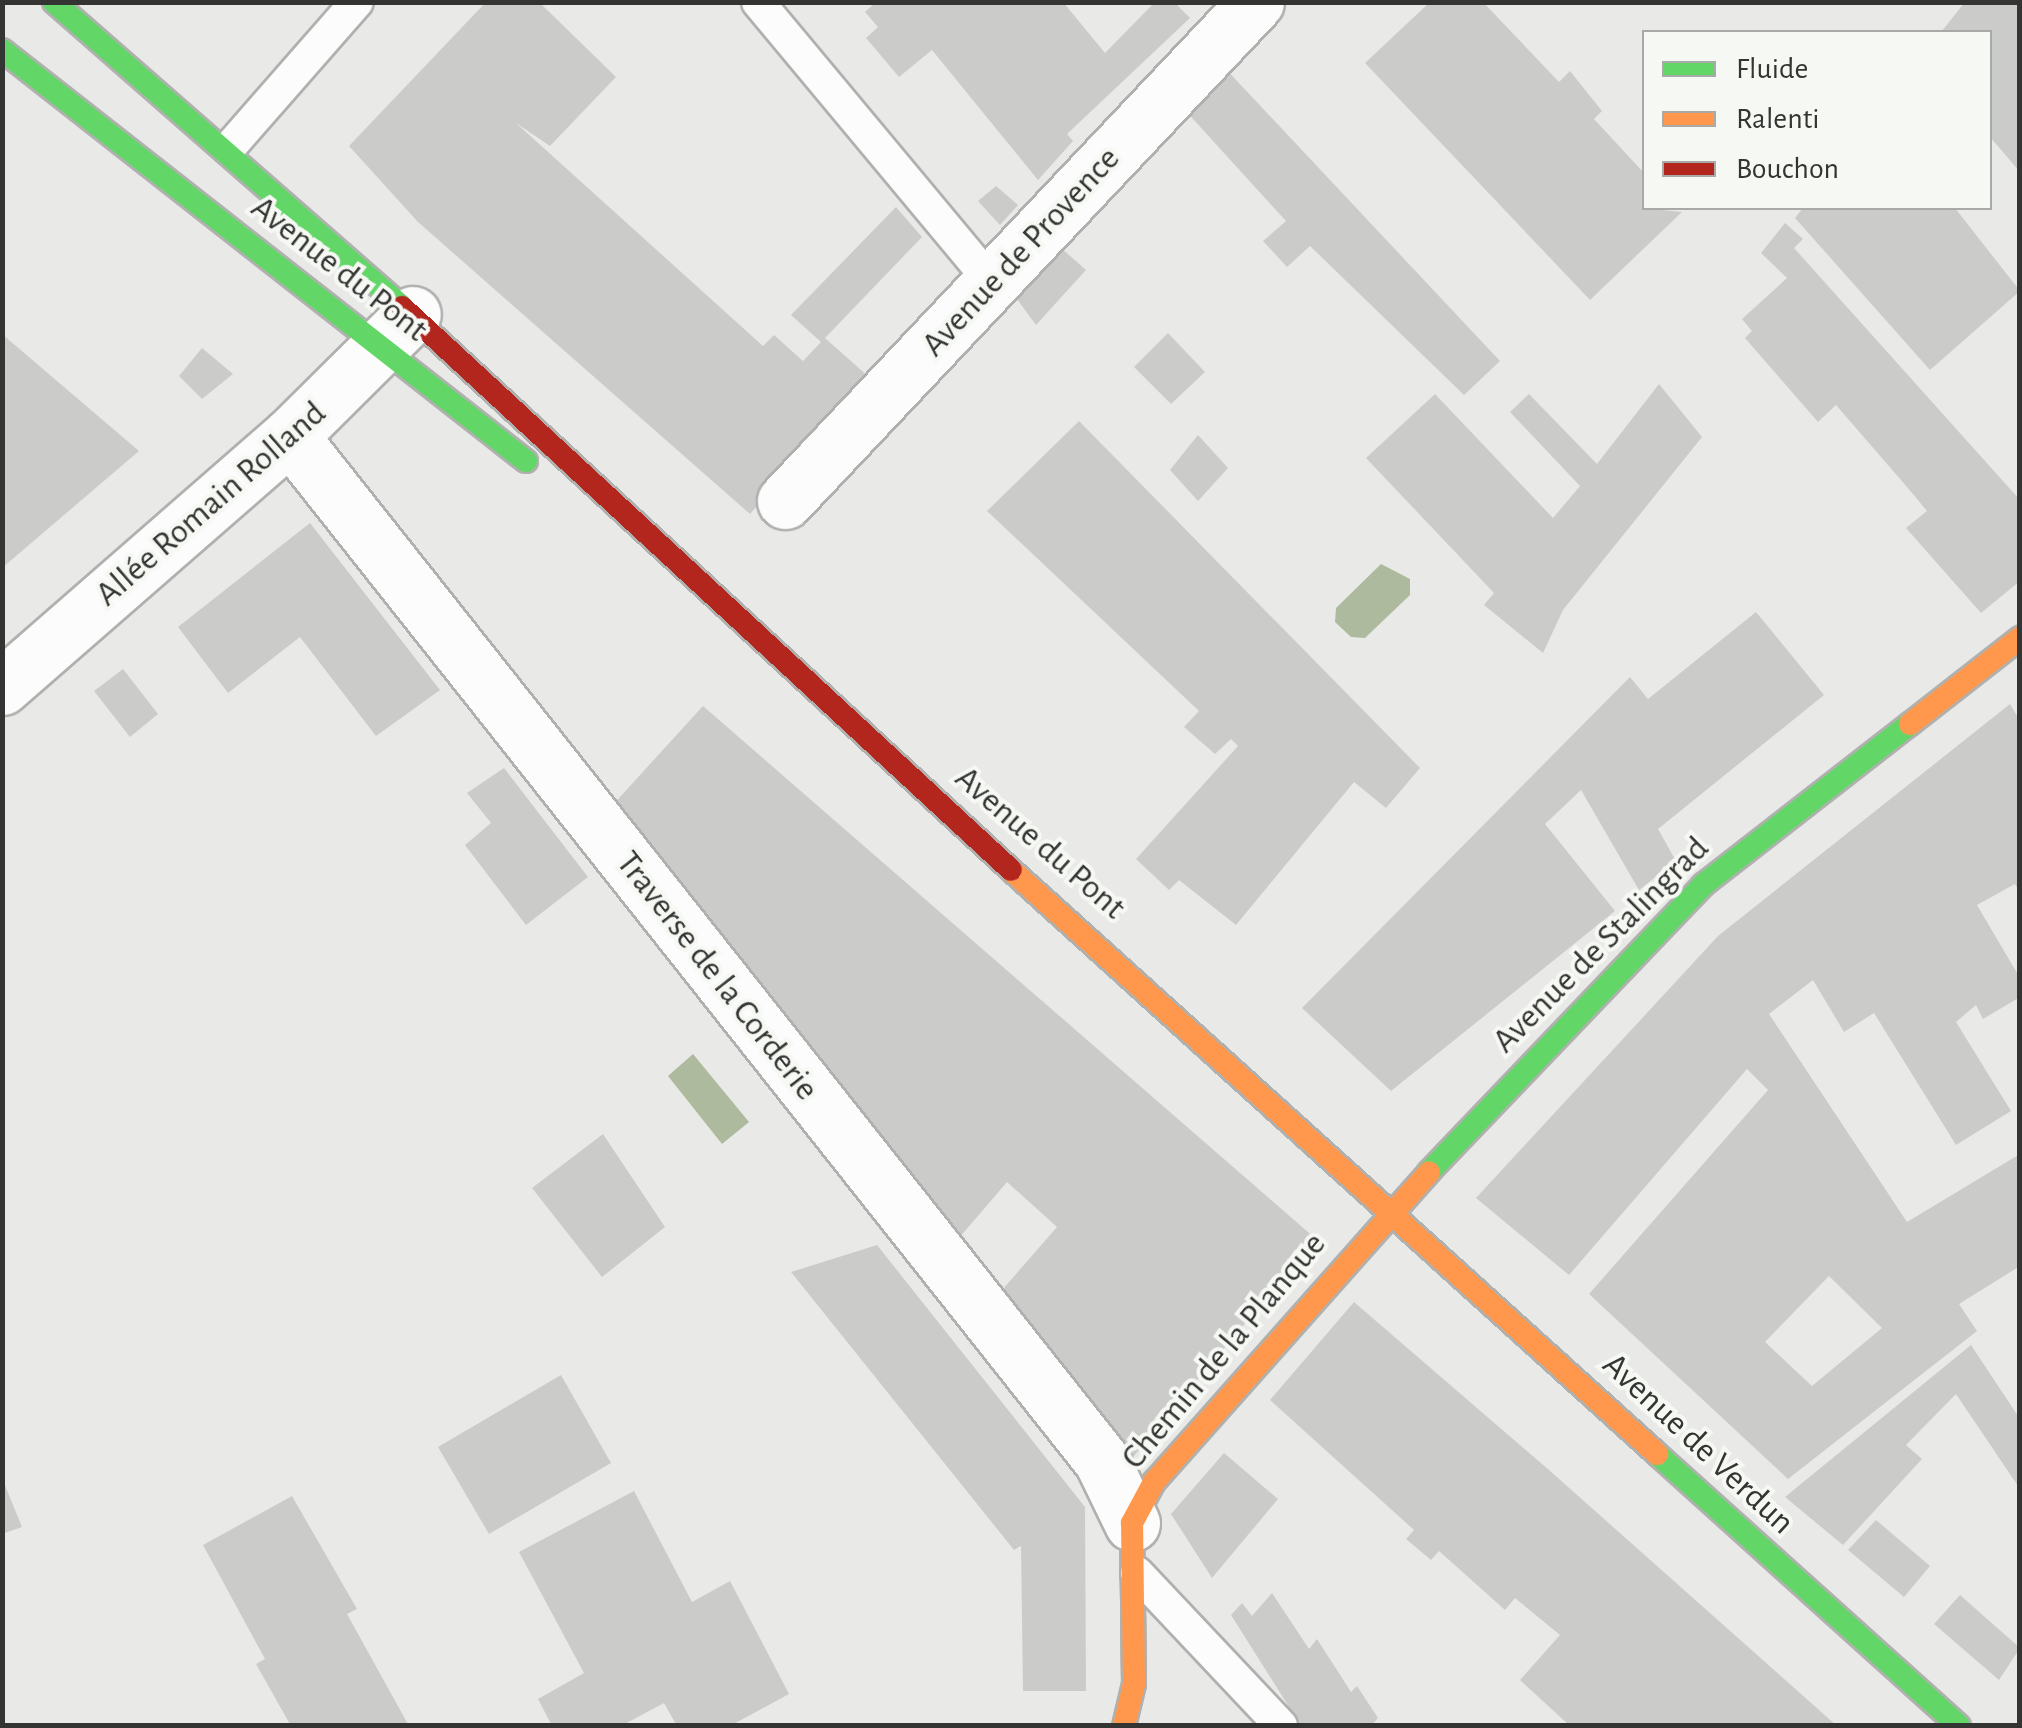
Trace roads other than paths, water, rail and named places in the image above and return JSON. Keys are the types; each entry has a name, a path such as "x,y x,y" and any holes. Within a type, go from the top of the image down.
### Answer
{"main road":[{"name":"Avenue du Pont","path":"54,2 229,148 398,330 528,462 638,533"},
{"name":"Avenue du Pont","path":"2,50 551,438 638,533 1392,1210"},
{"name":"Avenue de Stalingrad","path":"1392,1210 1703,885 2016,650"},
{"name":"Chemin de la Planque","path":"1124,1726 1134,1548 1154,1482 1392,1210"},
{"name":"Avenue de Verdun","path":"1392,1210 1958,1726"}],"street":[{"name":"Avenue de Provence","path":"786,501 992,284 1240,8"},
{"name":"Allée Romain Rolland","path":"2,688 290,436 398,330"},
{"name":"Traverse de la Corderie","path":"290,436 1102,1461 1134,1548"}],"lane":[{"path":"229,148 357,2"},
{"path":"758,2 992,284"},
{"path":"1134,1548 1281,1726"}]}
